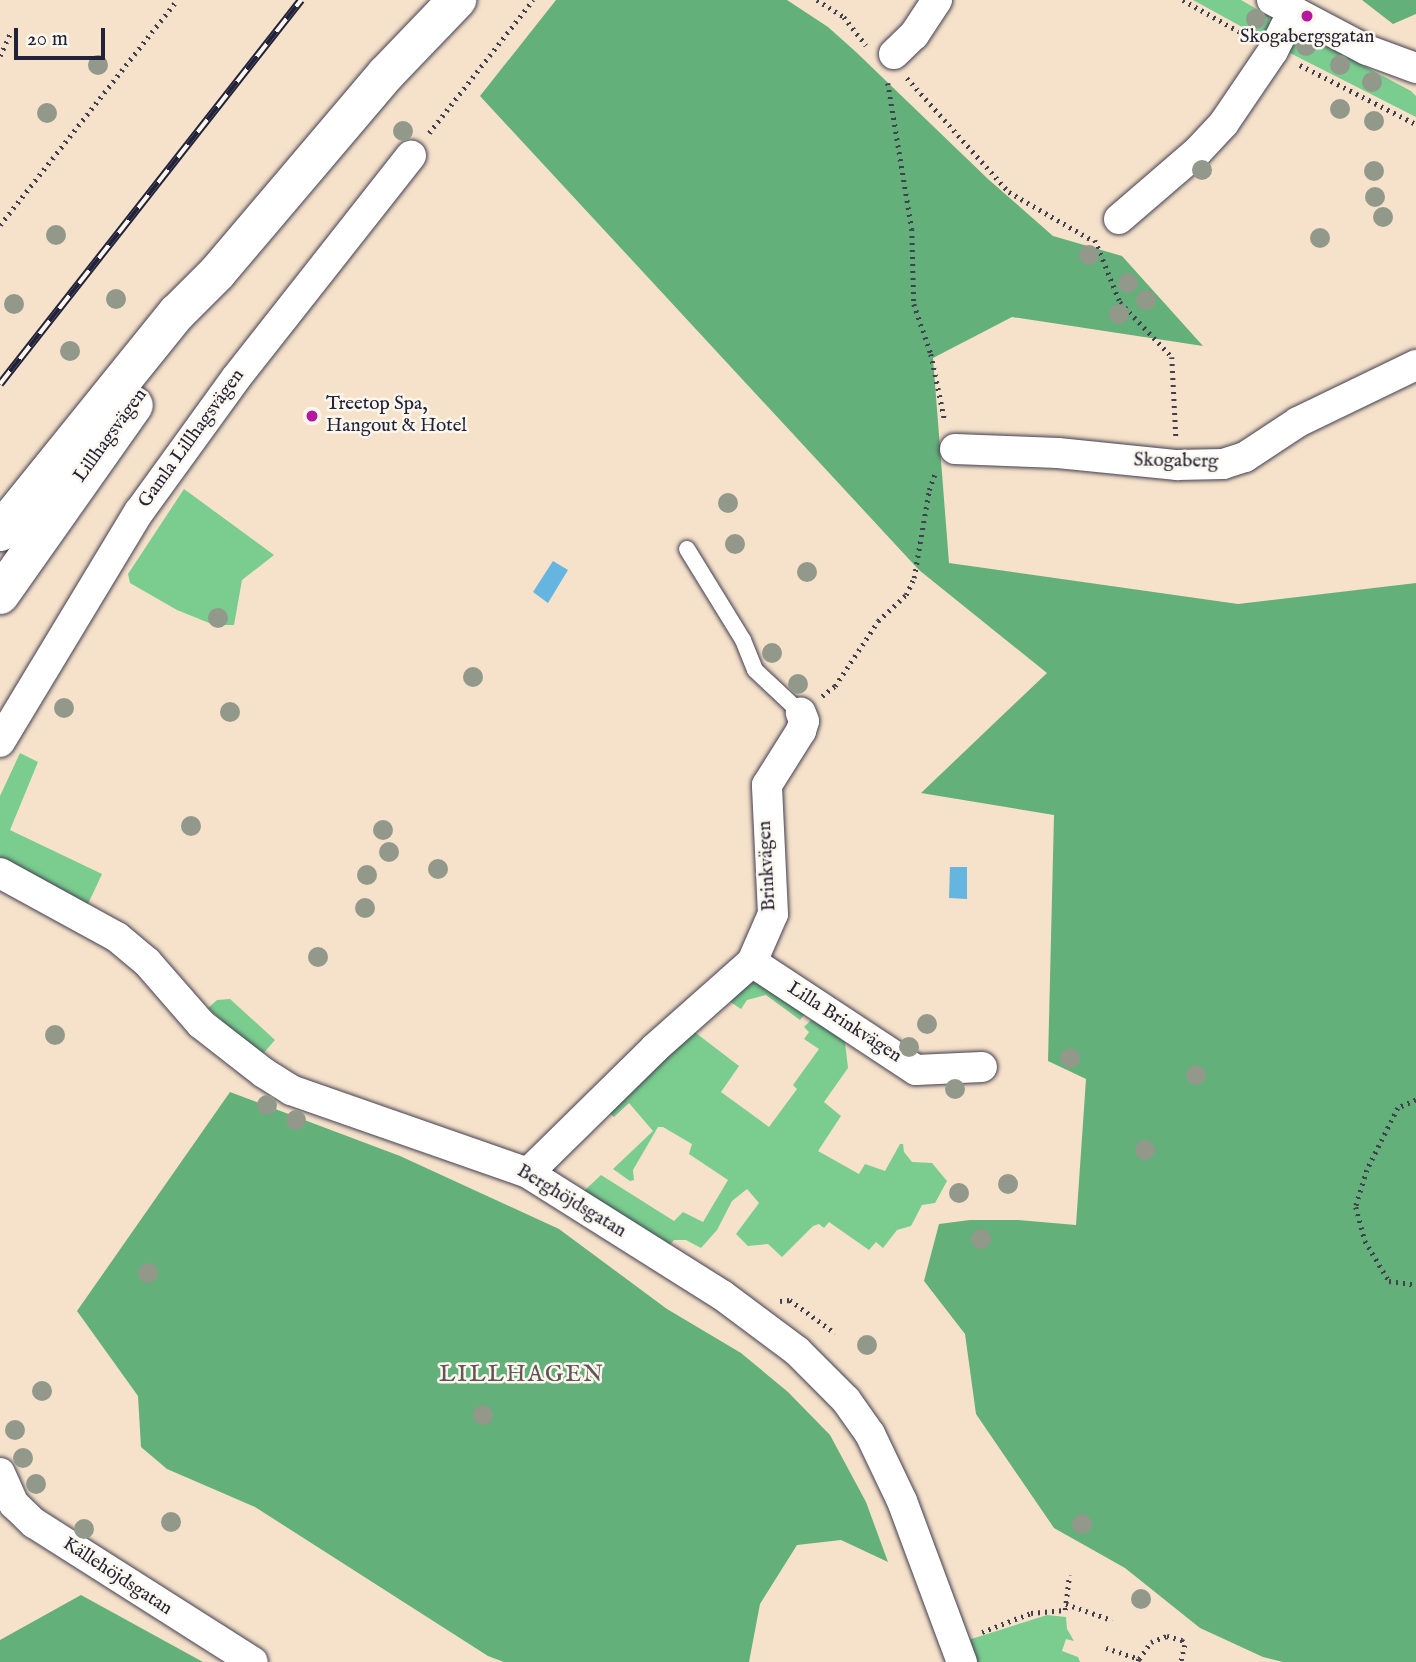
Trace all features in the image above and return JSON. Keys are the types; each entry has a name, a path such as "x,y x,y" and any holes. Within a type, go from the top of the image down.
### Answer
{"street":[{"name":"Lillhagsvägen","path":"0,532 177,313 216,273 386,74 457,0"},
{"path":"892,56 914,34 937,0"},
{"path":"1119,219 1198,151 1224,123 1273,51 1283,6 1367,50 1416,68"},
{"name":"Gamla Lillhagsvägen","path":"0,742 139,512 236,378 411,156"},
{"name":"Lillhagsvägen","path":"0,595 192,323 216,273"},
{"name":"Skogaberg","path":"955,449 1058,453 1177,465 1223,464 1245,457 1298,422 1416,365"},
{"name":"Brinkvägen","path":"528,1173 655,1048 752,962 764,941 773,914 767,785 801,731 810,705"},
{"name":"Berghöjdsgatan","path":"0,873 117,937 147,962 201,1024 264,1073 291,1090 496,1159 528,1173 722,1295 805,1358 846,1400 870,1434 902,1501 958,1652"},
{"name":"Lilla Brinkvägen","path":"752,962 916,1070 982,1067"},
{"name":"Källehöjdsgatan","path":"0,1473 14,1504 34,1523 253,1662"}],"lane":[{"path":"687,549 743,640 755,670 810,705"}],"path":[{"path":"0,225 177,0"},
{"path":"411,156 533,0"},
{"path":"817,0 844,17 871,51 892,56 1009,192 1094,241 1120,302 1172,357 1177,465"},
{"path":"0,56 10,34"},
{"path":"810,705 835,685 878,621 906,595 914,578 929,490 937,467 955,449 941,409 931,354 914,304 912,229 885,67 892,56"},
{"path":"1094,241 1119,219"},
{"path":"1416,1100 1398,1108 1367,1170 1356,1208 1365,1241 1389,1281 1416,1285"},
{"path":"958,1652 1031,1613 1065,1610 1069,1575"},
{"path":"1066,1604 1112,1620"},
{"path":"1106,1648 1139,1660 1151,1642 1167,1636 1182,1640 1185,1645 1181,1662"}],"green space":[{"path":"556,0 787,0 828,27 988,179 1053,236 1122,256 1203,346 1012,317 933,358 949,563 1238,604 1416,583 1416,1662 1283,1662 1263,1657 1200,1628 1125,1568 1054,1528 976,1414 965,1334 924,1281 939,1224 970,1220 1018,1220 1076,1225 1086,1079 1048,1061 1054,815 921,793 1047,673 919,570 480,96"},
{"path":"1193,0 1241,0 1269,16 1270,30 1264,39"},
{"path":"1362,0 1416,0 1416,14 1393,24"},
{"path":"1306,35 1411,91 1416,96 1416,117 1286,51 1289,45"},
{"path":"184,489 274,555 242,580 234,625 214,625 177,610 130,583 128,574"},
{"path":"20,753 38,762 10,830 102,874 88,904 0,858 0,796"},
{"path":"743,982 766,983 806,1012 800,1020 766,995 747,1000 741,1009 729,1001"},
{"path":"230,999 275,1040 261,1056 208,1008 217,1000"},
{"path":"813,1018 845,1042 848,1068 824,1102 841,1116 818,1151 859,1174 865,1164 885,1171 900,1144 903,1144 904,1152 912,1162 932,1163 947,1181 935,1203 922,1205 911,1226 897,1230 883,1248 876,1242 869,1250 829,1222 824,1228 819,1224 813,1226 782,1257 768,1244 748,1246 736,1234 759,1203 747,1189 732,1201 717,1230 701,1248 686,1240 674,1240 668,1247 584,1191 601,1175 674,1221 683,1212 703,1222 728,1180 689,1154 692,1144 663,1127 658,1127 633,1170 634,1180 630,1181 613,1169 653,1131 629,1103 614,1117 603,1108 692,1030 739,1066 721,1092 769,1127 797,1089 793,1085 819,1049 804,1039 809,1032 804,1027"},
{"path":"230,1092 400,1156 559,1229 667,1309 741,1353 788,1392 830,1435 866,1502 888,1562 841,1540 797,1545 760,1604 749,1662 504,1662 488,1656 255,1507 167,1469 141,1447 138,1396 77,1311"},
{"path":"81,1595 203,1662 0,1662 0,1640"},
{"path":"1047,1615 1066,1617 1067,1629 1074,1641 1066,1639 1062,1651 1078,1657 1080,1662 974,1662 965,1641"}],"water":[{"path":"553,561 568,570 548,603 533,592"},
{"path":"950,867 967,867 967,899 949,898"}],"railway":[{"path":"0,384 301,0"}],"place":[{"name":"Skogabergsgatan","path":"1307,16"},
{"name":"Treetop Spa, Hangout & Hotel","path":"312,416"}],"district":[{"name":"LILLHAGEN","path":"522,1375"}]}
